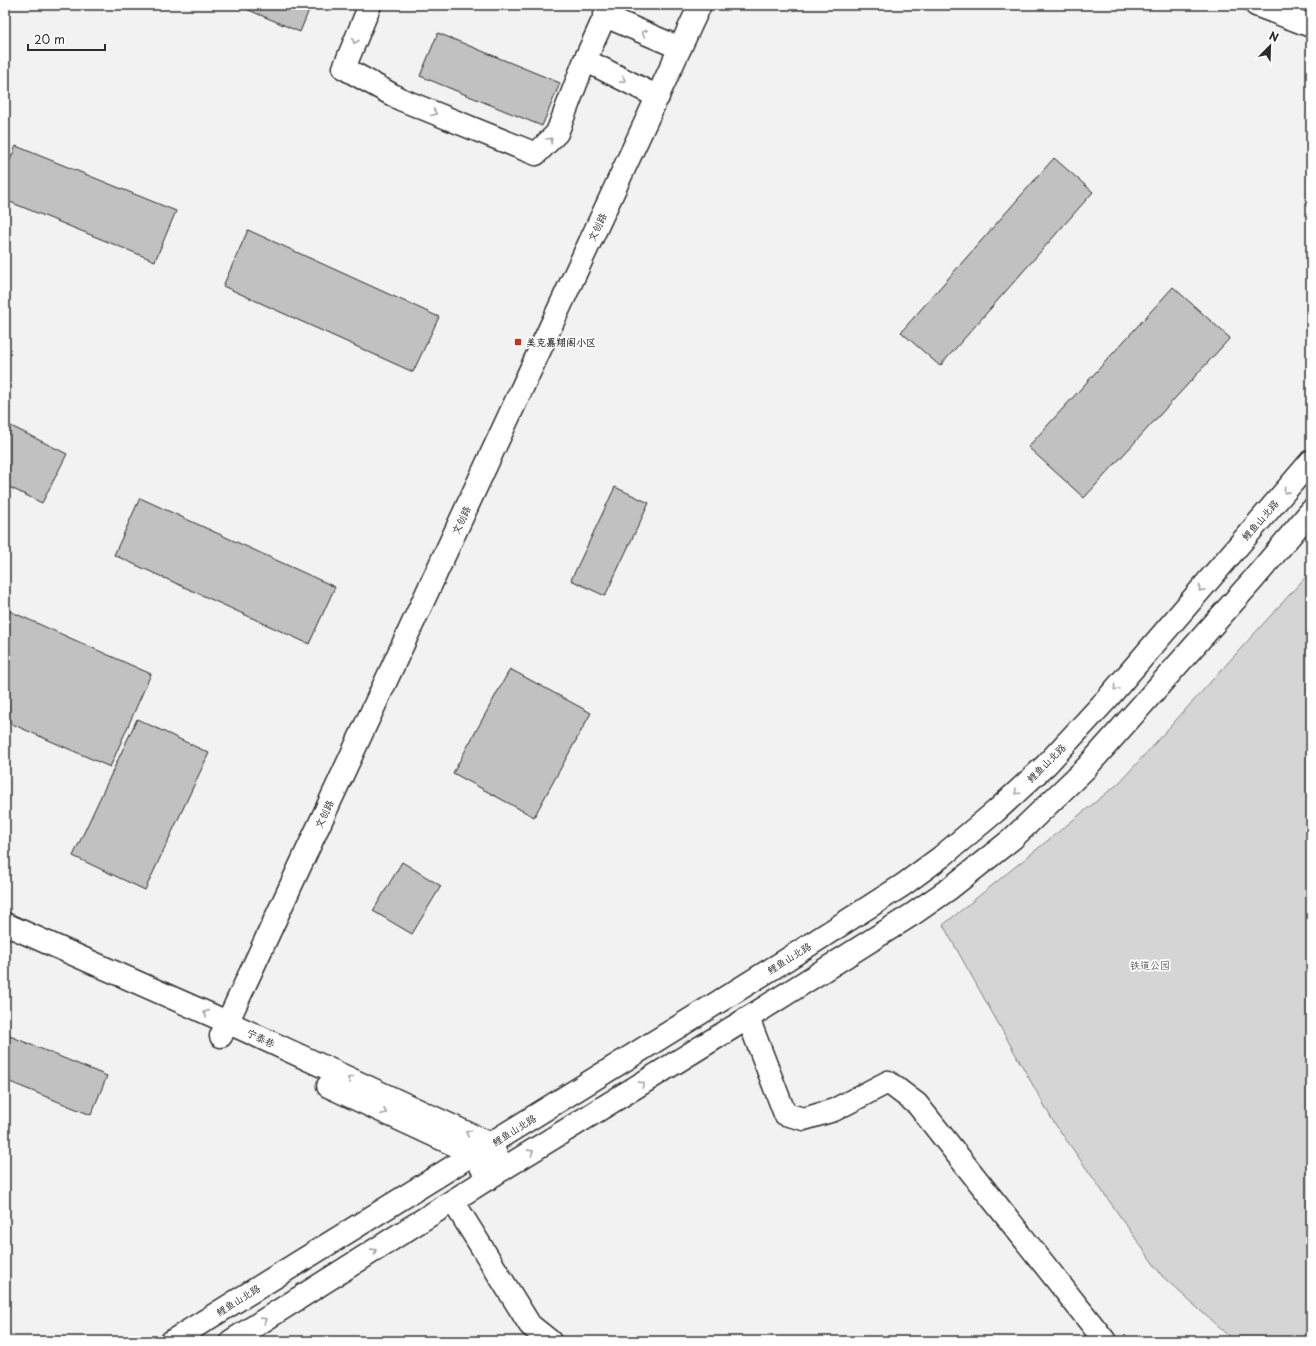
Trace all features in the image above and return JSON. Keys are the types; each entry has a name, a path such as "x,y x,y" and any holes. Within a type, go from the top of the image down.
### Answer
{"main road":[{"path":"370,5 344,68 400,99 536,154 557,133 585,60 607,11 680,48"},
{"name":"文创路","path":"224,1029 700,5"},
{"path":"1256,5 1311,26"},
{"path":"585,60 658,97"},
{"name":"鲤鱼山北路","path":"172,1341 853,918 941,857 996,811 1056,754 1107,698 1311,461"},
{"path":"231,1341 452,1201 748,1018 949,889 1012,839 1086,768 1252,581 1311,511"},
{"name":"宁泰巷","path":"5,924 224,1029 482,1149"},
{"name":"宁泰巷","path":"5,939 224,1029"},
{"path":"748,1018 785,1114 804,1119 834,1110 888,1082 917,1104 1105,1341"},
{"path":"482,1149 496,1174"},
{"path":"452,1201 530,1325 550,1341"}],"green space":[{"name":"铁道公园","path":"1311,571 1311,1341 1234,1341 1162,1276 1053,1121 943,925 1119,783"}],"building":[{"path":"237,5 311,5 300,32"},
{"path":"438,33 560,83 542,126 420,76"},
{"path":"16,146 176,211 155,261 5,200 5,172"},
{"path":"1054,158 1093,192 940,366 901,332"},
{"path":"248,230 439,317 413,372 223,286"},
{"path":"1173,287 1230,338 1084,498 1028,447"},
{"path":"5,423 67,454 42,503 5,485"},
{"path":"615,487 649,503 605,596 571,580"},
{"path":"140,498 335,587 309,644 114,555"},
{"path":"5,609 151,674 110,767 5,721"},
{"path":"510,669 591,713 534,817 453,773"},
{"path":"137,719 209,753 145,890 73,856"},
{"path":"402,862 441,886 412,934 373,911"},
{"path":"5,1034 107,1076 91,1115 5,1080"}],"place":[{"name":"美克嘉翔阁小区","path":"518,342"}]}
